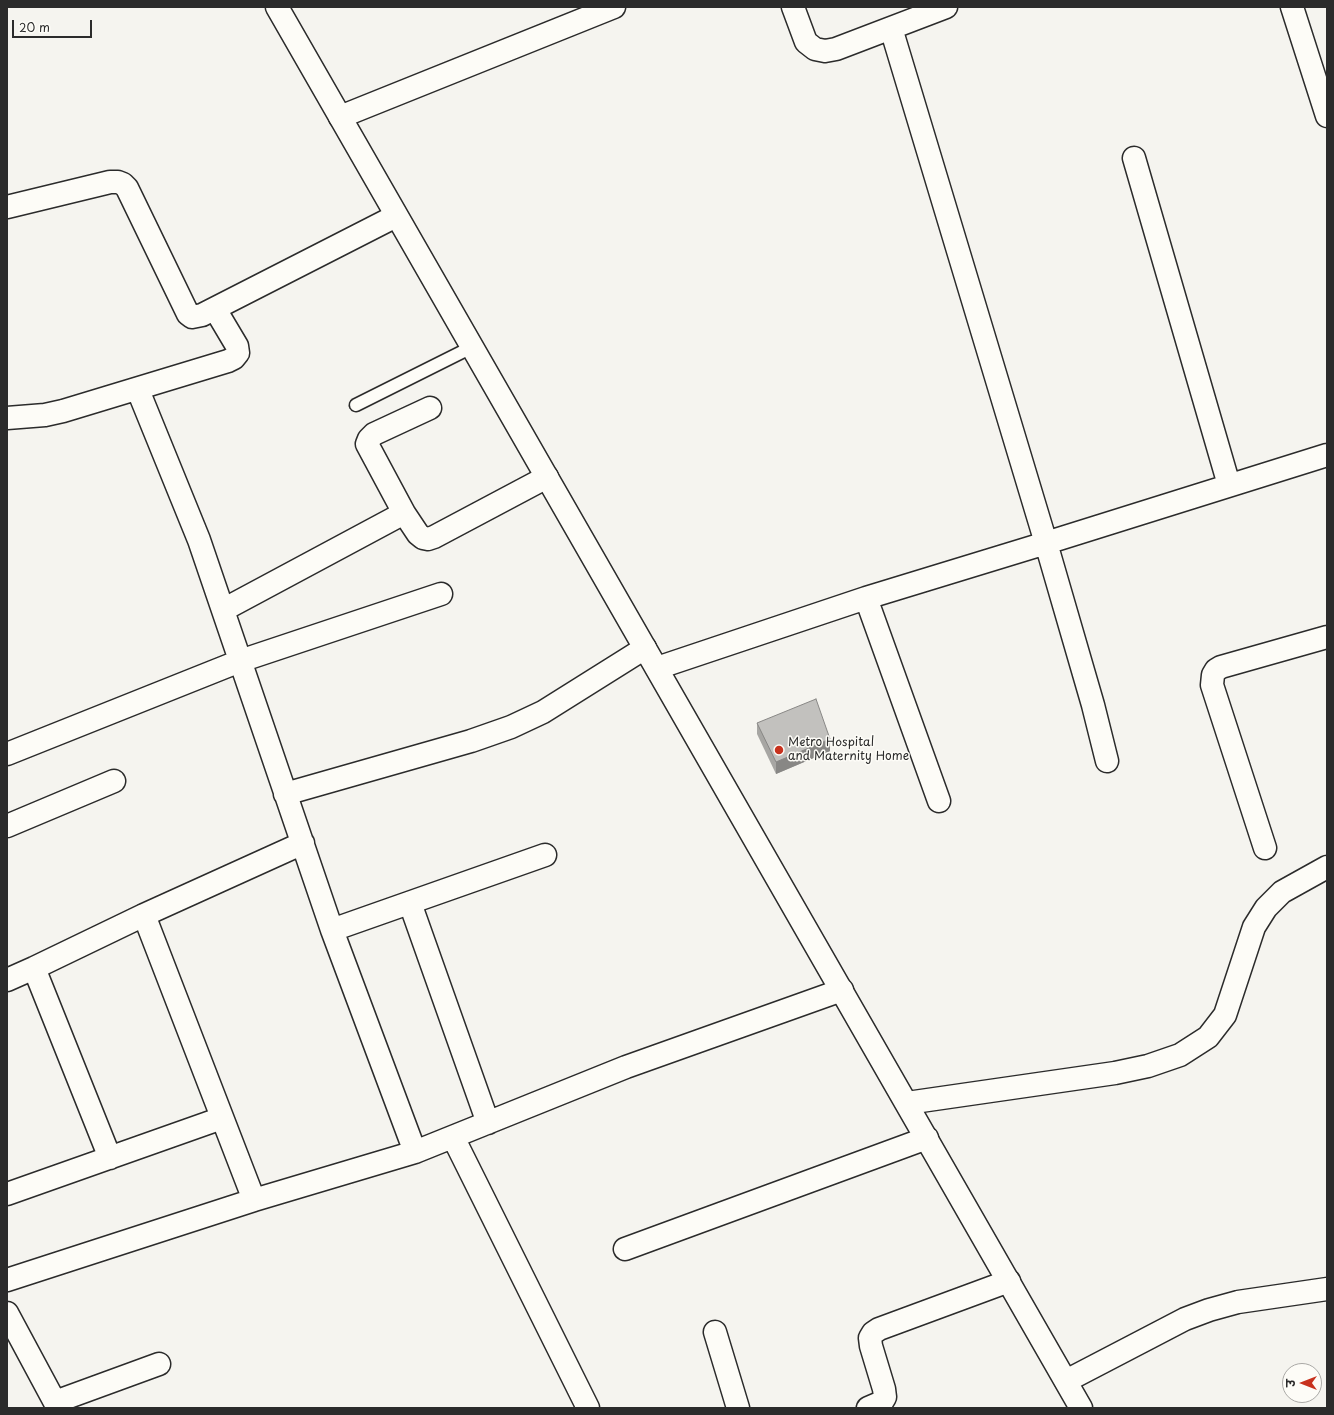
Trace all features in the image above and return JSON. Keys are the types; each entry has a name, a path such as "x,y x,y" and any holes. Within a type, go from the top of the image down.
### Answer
{"street":[{"path":"277,7 1081,1408"},
{"path":"340,117 614,7"},
{"path":"792,7 806,42 815,49 825,52 946,7"},
{"path":"1292,7 1327,116"},
{"path":"890,28 1046,543 1093,705 1107,761"},
{"path":"1134,158 1229,485"},
{"path":"7,207 110,182 118,182 122,184 126,188 188,314 192,317 197,317 215,309 396,216"},
{"path":"7,418 45,415 63,411 138,390 234,358 238,353 237,346 215,309"},
{"path":"138,390 199,540 332,930 415,1152"},
{"path":"430,408 374,434 369,438 367,444 368,450 404,513 418,534 423,538 434,537 547,477"},
{"path":"657,668 866,598 1327,455"},
{"path":"223,610 404,513"},
{"path":"7,754 240,661 441,594"},
{"path":"866,598 939,801"},
{"path":"1265,848 1212,685 1212,675 1221,667 1327,637"},
{"path":"285,794 471,741 511,727 543,712 645,648"},
{"path":"7,826 114,781"},
{"path":"7,980 144,915 303,844"},
{"path":"332,930 545,855"},
{"path":"906,1103 1115,1073 1148,1066 1180,1054 1208,1037 1225,1015 1254,927 1266,908 1282,892 1327,867"},
{"path":"410,903 488,1123"},
{"path":"144,915 254,1200"},
{"path":"34,968 110,1158"},
{"path":"7,1280 254,1200 415,1152 626,1067 842,990"},
{"path":"7,1194 222,1118"},
{"path":"453,1137 588,1408"},
{"path":"626,1249 927,1138"},
{"path":"868,1408 882,1402 885,1396 870,1346 870,1338 873,1333 879,1329 1009,1281"},
{"path":"1066,1381 1185,1319 1209,1310 1238,1302 1327,1289"},
{"path":"7,1313 56,1405 158,1364"},
{"path":"715,1332 738,1408"}],"lane":[{"path":"356,405 472,346"}],"building":[{"path":"816,699 830,739 776,762 757,723"}],"place":[{"name":"Metro Hospital and Maternity Home","path":"779,750"}]}
